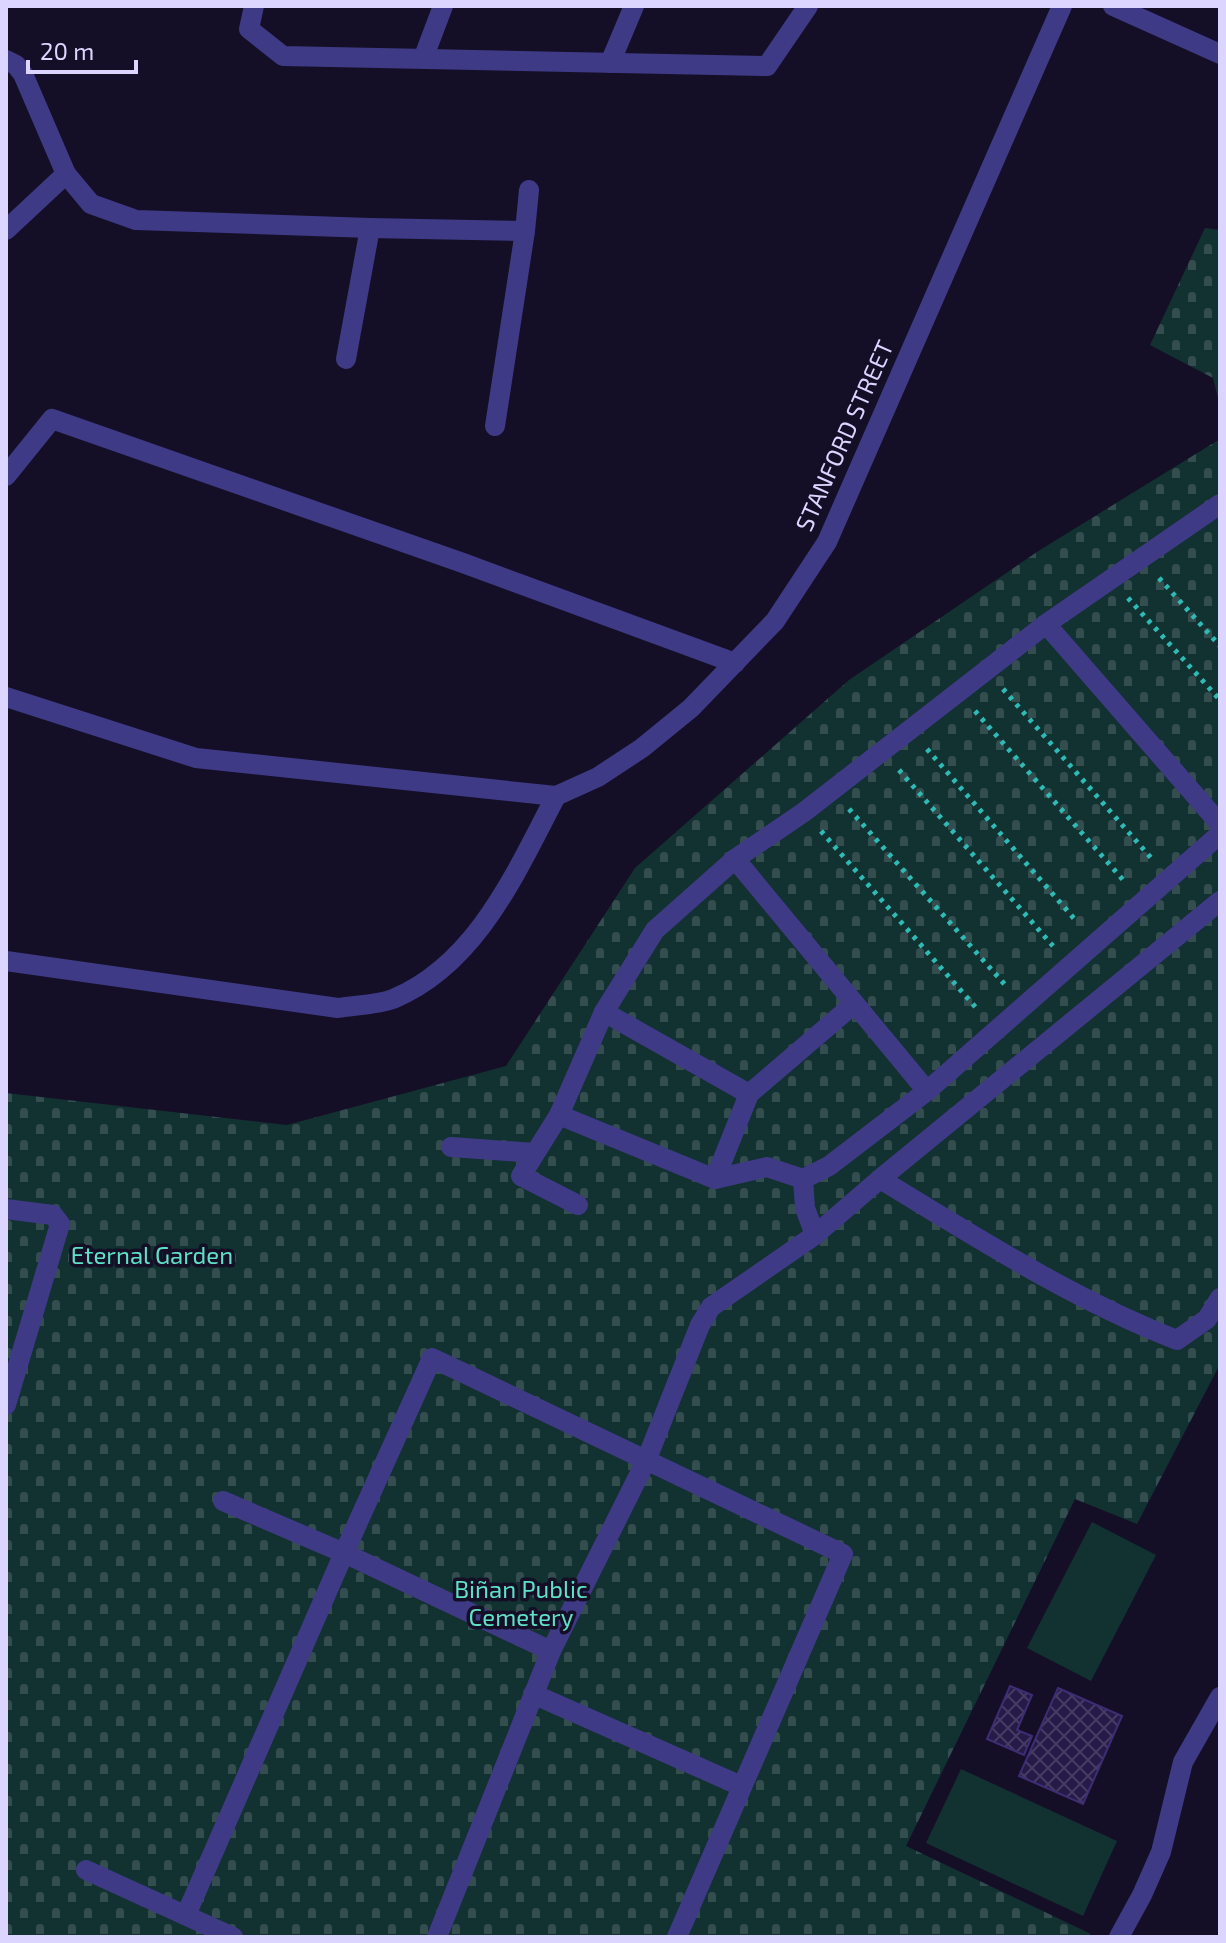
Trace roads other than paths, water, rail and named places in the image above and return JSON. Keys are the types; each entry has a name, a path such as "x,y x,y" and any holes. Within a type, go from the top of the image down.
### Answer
{"street":[{"path":"254,6 249,29 283,56 767,66 808,6"},
{"path":"423,59 443,6"},
{"path":"610,63 634,6"},
{"name":"STANFORD STREET","path":"556,796 598,777 642,748 691,708 775,621 827,542 1062,6"},
{"path":"1113,6 1220,54"},
{"path":"6,60 16,65 23,74 66,174 91,204 136,220 525,231"},
{"path":"6,230 66,174"},
{"path":"495,426 529,190"},
{"path":"346,359 370,228"},
{"path":"6,476 52,419 463,563 735,663"},
{"path":"578,1205 521,1176 559,1115 604,1012 655,930 735,859 804,812 1046,624 1220,504"},
{"path":"1046,624 1220,824"},
{"path":"6,697 196,758 556,796 500,901 467,945 428,980 390,1000 338,1008 6,961"},
{"path":"559,1115 715,1179 767,1167 803,1179 829,1166 927,1091 1220,834"},
{"path":"735,859 927,1091"},
{"path":"437,1937 551,1651 646,1461 700,1325 711,1307 815,1235 1220,901"},
{"path":"715,1179 749,1094 854,1004"},
{"path":"604,1012 749,1094"},
{"path":"451,1147 535,1153"},
{"path":"803,1179 805,1208 815,1235"},
{"path":"880,1179 1020,1264 1141,1326 1177,1340 1207,1319 1220,1298"},
{"path":"6,1209 53,1215 60,1224 6,1405"},
{"path":"186,1915 432,1358 843,1554 677,1937"},
{"path":"223,1501 344,1553 551,1651"},
{"path":"533,1694 741,1786"},
{"path":"1119,1937 1161,1852 1183,1762 1220,1697"},
{"path":"86,1870 233,1937"}],"park label":[{"name":"Eternal Garden","path":"152,1256"},
{"name":"Biñan Public Cemetery","path":"521,1604"}]}
